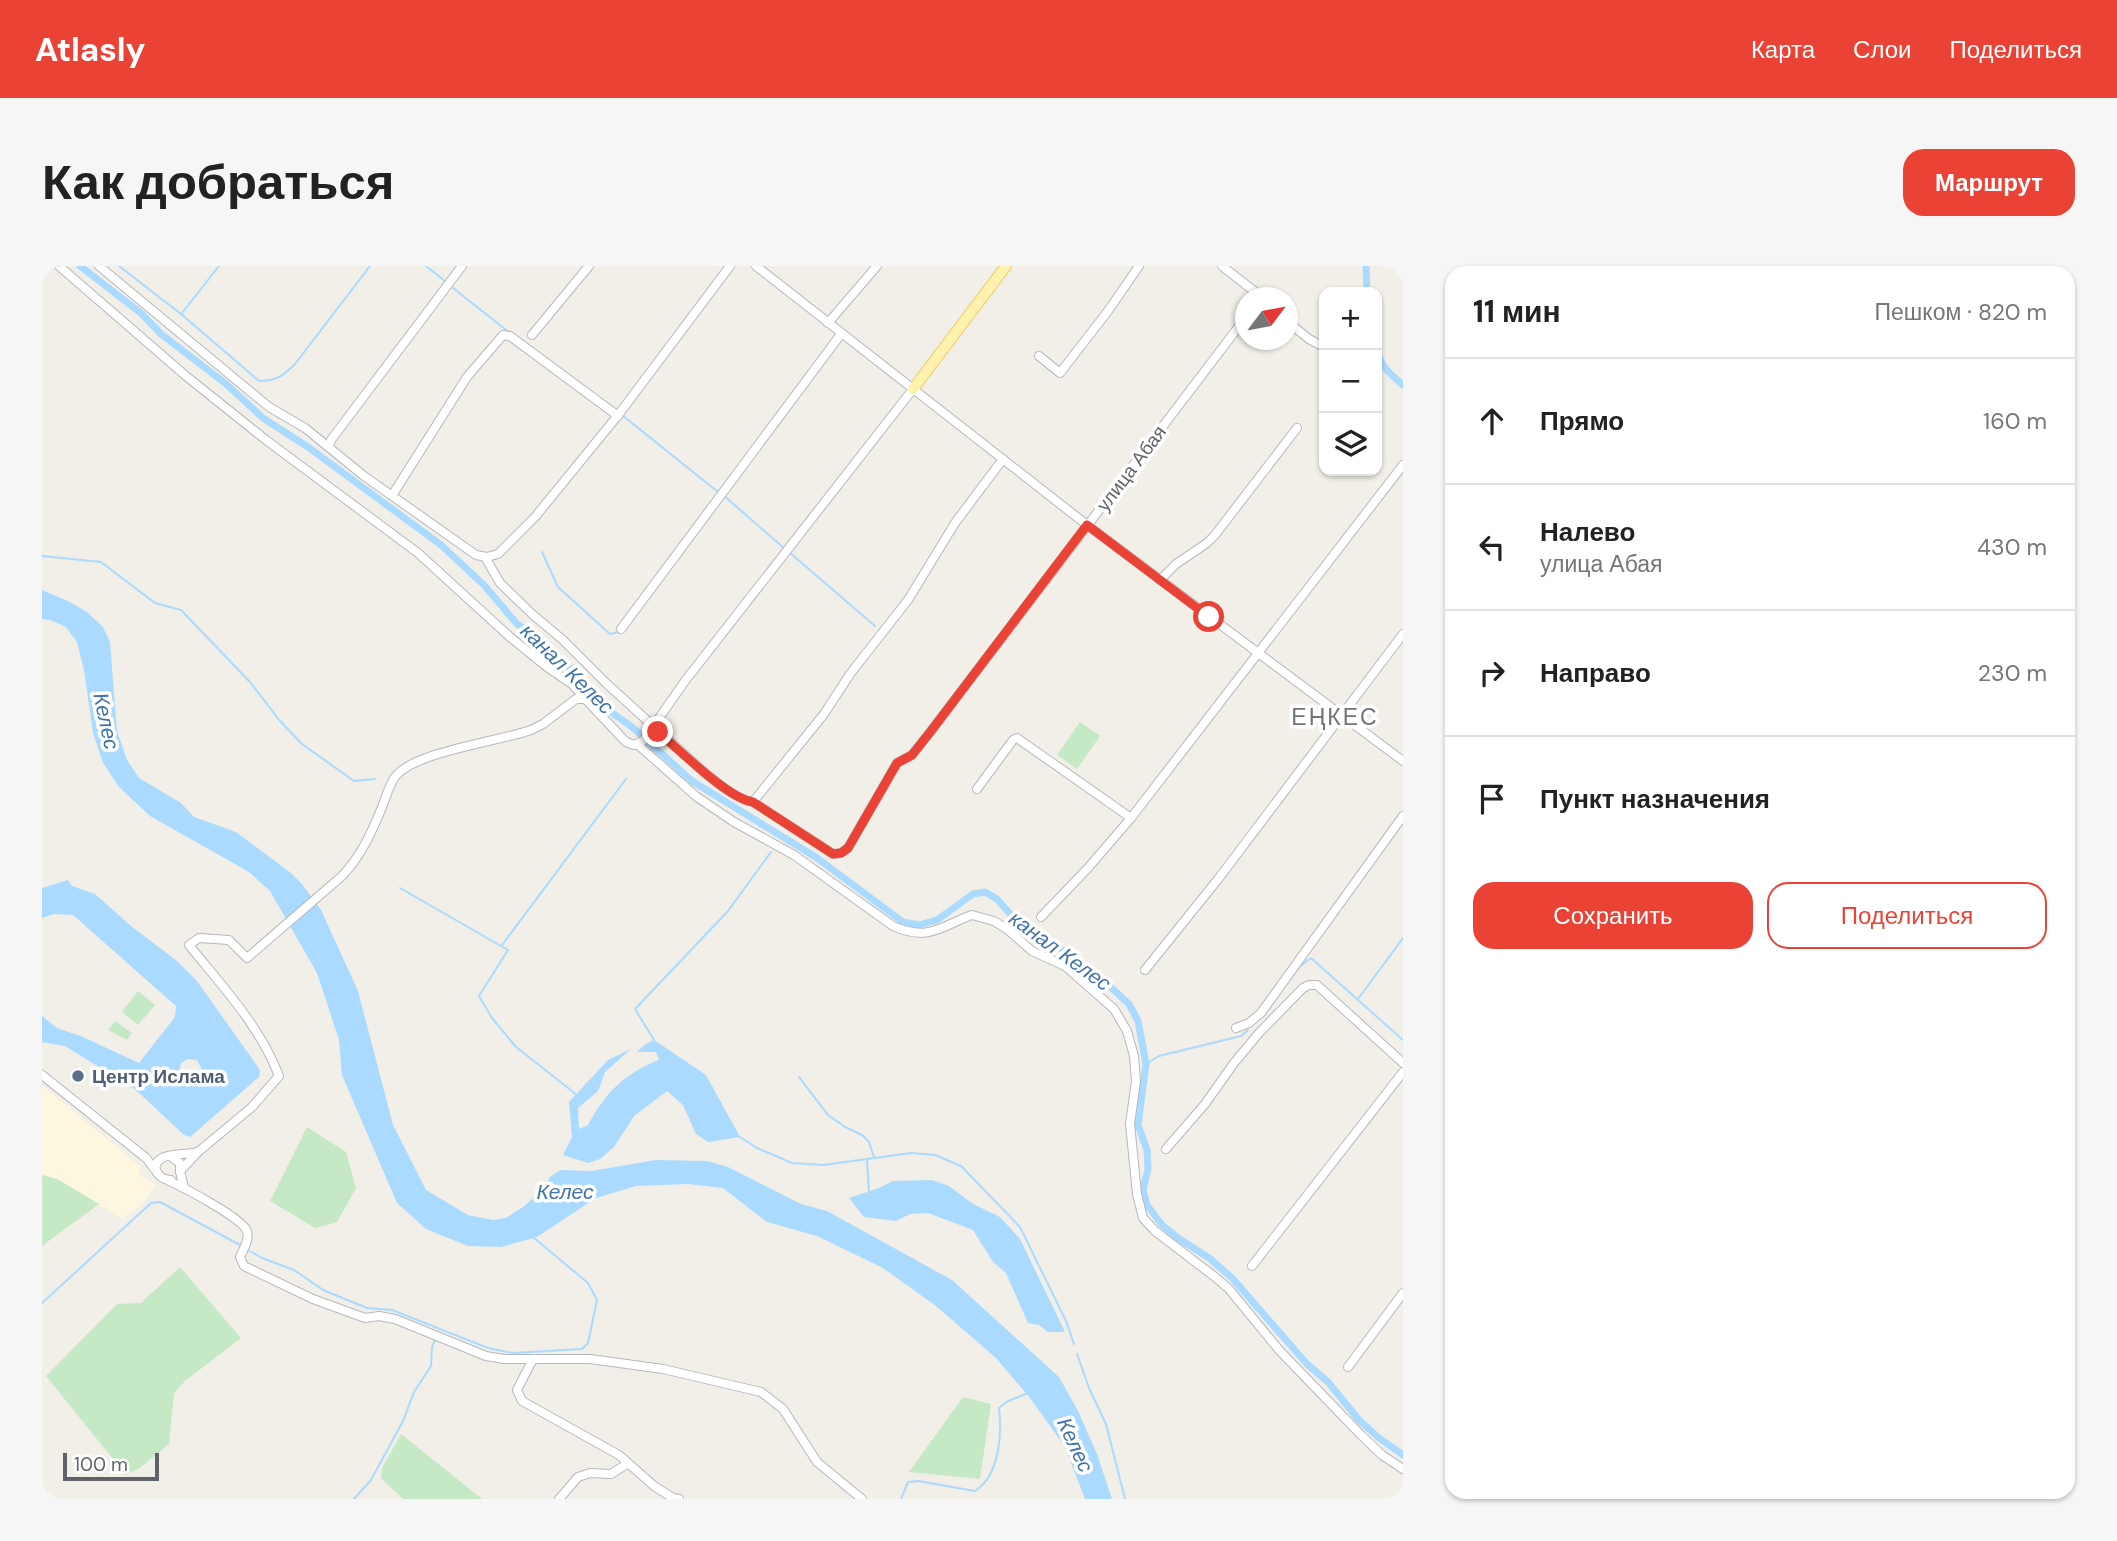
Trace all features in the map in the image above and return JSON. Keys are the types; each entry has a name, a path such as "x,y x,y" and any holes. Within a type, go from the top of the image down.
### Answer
{"main road":[{"path":"913,389 1006,266"}],"street":[{"path":"59,266 186,376 266,440 418,553 510,637 572,684 621,738 631,744 640,743 652,730 685,681 913,389"},
{"path":"99,266 260,399 330,446 335,454 476,555 485,557 498,554 534,517 620,413 730,266"},
{"path":"330,446 331,440 381,371 462,266"},
{"path":"532,335 589,266"},
{"path":"756,266 1087,525 1403,761"},
{"path":"828,323 877,266"},
{"path":"1039,356 1060,373 1139,266"},
{"path":"1222,266 1249,287"},
{"name":"улица Абая","path":"753,802 833,854 843,853 897,763 908,758 925,739 1235,330"},
{"path":"1298,330 1319,344"},
{"path":"621,629 841,334"},
{"path":"393,494 467,377 503,335 510,336 620,413"},
{"path":"1160,580 1176,564 1215,535 1297,428"},
{"path":"485,557 500,583 563,640 652,730 721,786 748,802 753,802 824,715 850,674 908,600 956,523 1003,459"},
{"path":"1041,917 1131,818 1403,465"},
{"path":"1145,970 1190,916 1403,634"},
{"path":"169,1181 176,1178 198,1152 252,1107 279,1076 268,1049 189,945 199,939 229,940 247,958 342,877 364,849 392,781 404,769 448,752 531,730 550,719 573,699 585,699"},
{"path":"977,789 1017,737 1131,818"},
{"path":"640,743 674,779 697,796 734,822 794,855 894,926 907,931 928,933 972,915 994,921 1032,951 1065,966 1114,1009 1127,1031 1134,1056 1136,1081 1130,1124 1137,1194 1143,1218 1155,1231 1229,1289 1279,1350 1360,1435 1403,1469"},
{"path":"1236,1028 1249,1023 1261,1013 1403,816"},
{"path":"1166,1149 1205,1104 1259,1033 1298,993 1313,984 1403,1063"},
{"path":"1249,1023 1259,1033"},
{"path":"1252,1266 1403,1072"},
{"path":"42,1075 146,1158 161,1179 184,1188 240,1222 247,1231 240,1257 244,1266 313,1299 365,1318 395,1318 486,1356 504,1359 590,1359 663,1369 761,1392 783,1409 817,1462 862,1499"},
{"path":"146,1158 198,1152"},
{"path":"168,1156 180,1163 184,1188"},
{"path":"157,1172 159,1161 168,1156"},
{"path":"1348,1367 1403,1293"},
{"path":"533,1359 517,1390 522,1401 619,1455 654,1486 679,1499"},
{"path":"559,1499 578,1476 590,1473 611,1474 627,1464"}],"shaded area":[{"path":"42,1085 141,1167 138,1174 155,1184 143,1203 122,1219 57,1179 42,1175"}],"green space":[{"path":"1080,722 1100,736 1077,769 1057,755"},
{"path":"138,991 155,1005 138,1025 122,1012"},
{"path":"115,1021 132,1033 127,1040 108,1030"},
{"path":"307,1127 346,1152 356,1188 337,1222 315,1228 270,1201"},
{"path":"42,1175 57,1179 99,1204 42,1246"},
{"path":"180,1267 241,1338 185,1381 174,1393 169,1444 141,1467 126,1475 46,1376 117,1304 141,1303"},
{"path":"963,1397 991,1404 980,1479 909,1472"},
{"path":"401,1434 482,1499 403,1499 381,1478 382,1468"}],"water":[{"name":"Келес","path":"42,590 87,612 103,627 110,642 117,731 127,760 139,778 181,803 194,817 236,832 291,873 321,910 358,991 393,1125 426,1190 468,1215 493,1220 506,1218 523,1207 542,1191 550,1177 560,1170 591,1171 656,1160 707,1161 728,1167 801,1204 827,1211 952,1280 1059,1377 1097,1454 1112,1499 1085,1499 1065,1447 1030,1398 996,1358 936,1306 883,1268 817,1236 767,1222 723,1188 688,1184 636,1186 596,1198 537,1237 501,1247 468,1246 426,1229 397,1203 342,1075 339,1040 317,973 270,891 249,872 150,816 119,787 103,763 93,733 77,642 66,627 42,619"},
{"path":"68,880 72,886 95,894 177,961 197,981 260,1070 259,1077 190,1137 184,1135 136,1090 65,1046 42,1042 42,1016 57,1028 139,1063 175,1017 176,1006 73,915 54,914 42,918 42,888","holes":["188,1059 197,1060 201,1068 199,1078 192,1082 184,1080 179,1072 181,1063"]},
{"path":"654,1040 706,1075 740,1137 708,1142 696,1134 683,1105 667,1091 634,1116 614,1147 600,1159 588,1163 563,1155 572,1137 569,1102 608,1060 631,1049 605,1072 598,1091 578,1108 579,1129 588,1125 601,1103 617,1085 636,1071 659,1060 656,1052 637,1052"},
{"path":"932,1180 949,1186 973,1204 1000,1217 1020,1239 1065,1332 1048,1332 1039,1325 1028,1323 1006,1273 993,1262 973,1230 928,1213 910,1214 896,1221 864,1217 849,1198 893,1181"}],"waterway":[{"name":"канал Келес","path":"80,266 142,314 161,334 225,383 263,418 308,447 441,545 484,585 517,624 538,637 585,683 604,707 632,727 692,781 817,858 903,922 919,925 937,920 973,894 985,892 997,899 1024,930 1057,946 1094,972 1129,1004 1138,1021 1146,1064 1138,1125 1147,1150 1148,1169 1143,1190 1147,1205 1162,1225 1232,1278 1307,1364 1328,1382 1359,1420 1403,1455"},
{"path":"119,266 181,314 259,381 279,377 295,364 370,266"},
{"path":"182,313 219,266"},
{"path":"426,266 445,281"},
{"path":"1366,266 1367,287"},
{"path":"453,288 510,333"},
{"path":"1382,363 1403,385"},
{"path":"622,415 718,492"},
{"path":"723,495 785,549"},
{"path":"542,552 558,587 610,634 619,632"},
{"path":"789,552 875,626"},
{"path":"42,556 101,562 155,603 181,610 250,682 302,744 354,781 375,779"},
{"path":"502,945 626,779"},
{"path":"654,1040 635,1009 728,911 771,852"},
{"path":"400,888 508,950 479,996 492,1018 516,1047 577,1095"},
{"path":"1358,999 1403,938"},
{"path":"1290,979 1300,966 1311,958 1403,1040"},
{"path":"1146,1064 1159,1056 1241,1036 1248,1030"},
{"path":"799,1077 828,1115 869,1142 874,1157"},
{"path":"740,1137 757,1148 792,1163 823,1165 911,1153 935,1155 961,1166 1020,1227 1066,1321 1074,1344"},
{"path":"867,1160 869,1192"},
{"path":"42,1303 151,1203 160,1202 240,1245"},
{"path":"248,1250 294,1270 323,1290 367,1308 392,1310 488,1348 513,1353 582,1349 588,1343 597,1300 588,1283 534,1238"},
{"path":"354,1499 371,1480 403,1421 414,1392 431,1366 432,1347 436,1338"},
{"path":"1077,1354 1106,1424 1125,1499"},
{"path":"901,1499 908,1482 918,1481 975,1491 990,1475 998,1453 999,1408 1006,1402 1028,1393"}],"place":[{"name":"Центр Ислама","path":"78,1076"}],"district":[{"name":"ЕҢКЕС","path":"1335,717"}],"route":[{"path":"658,732 721,786 748,802 753,802 835,855 848,848 897,763 912,755 1087,525 1209,617"}]}
